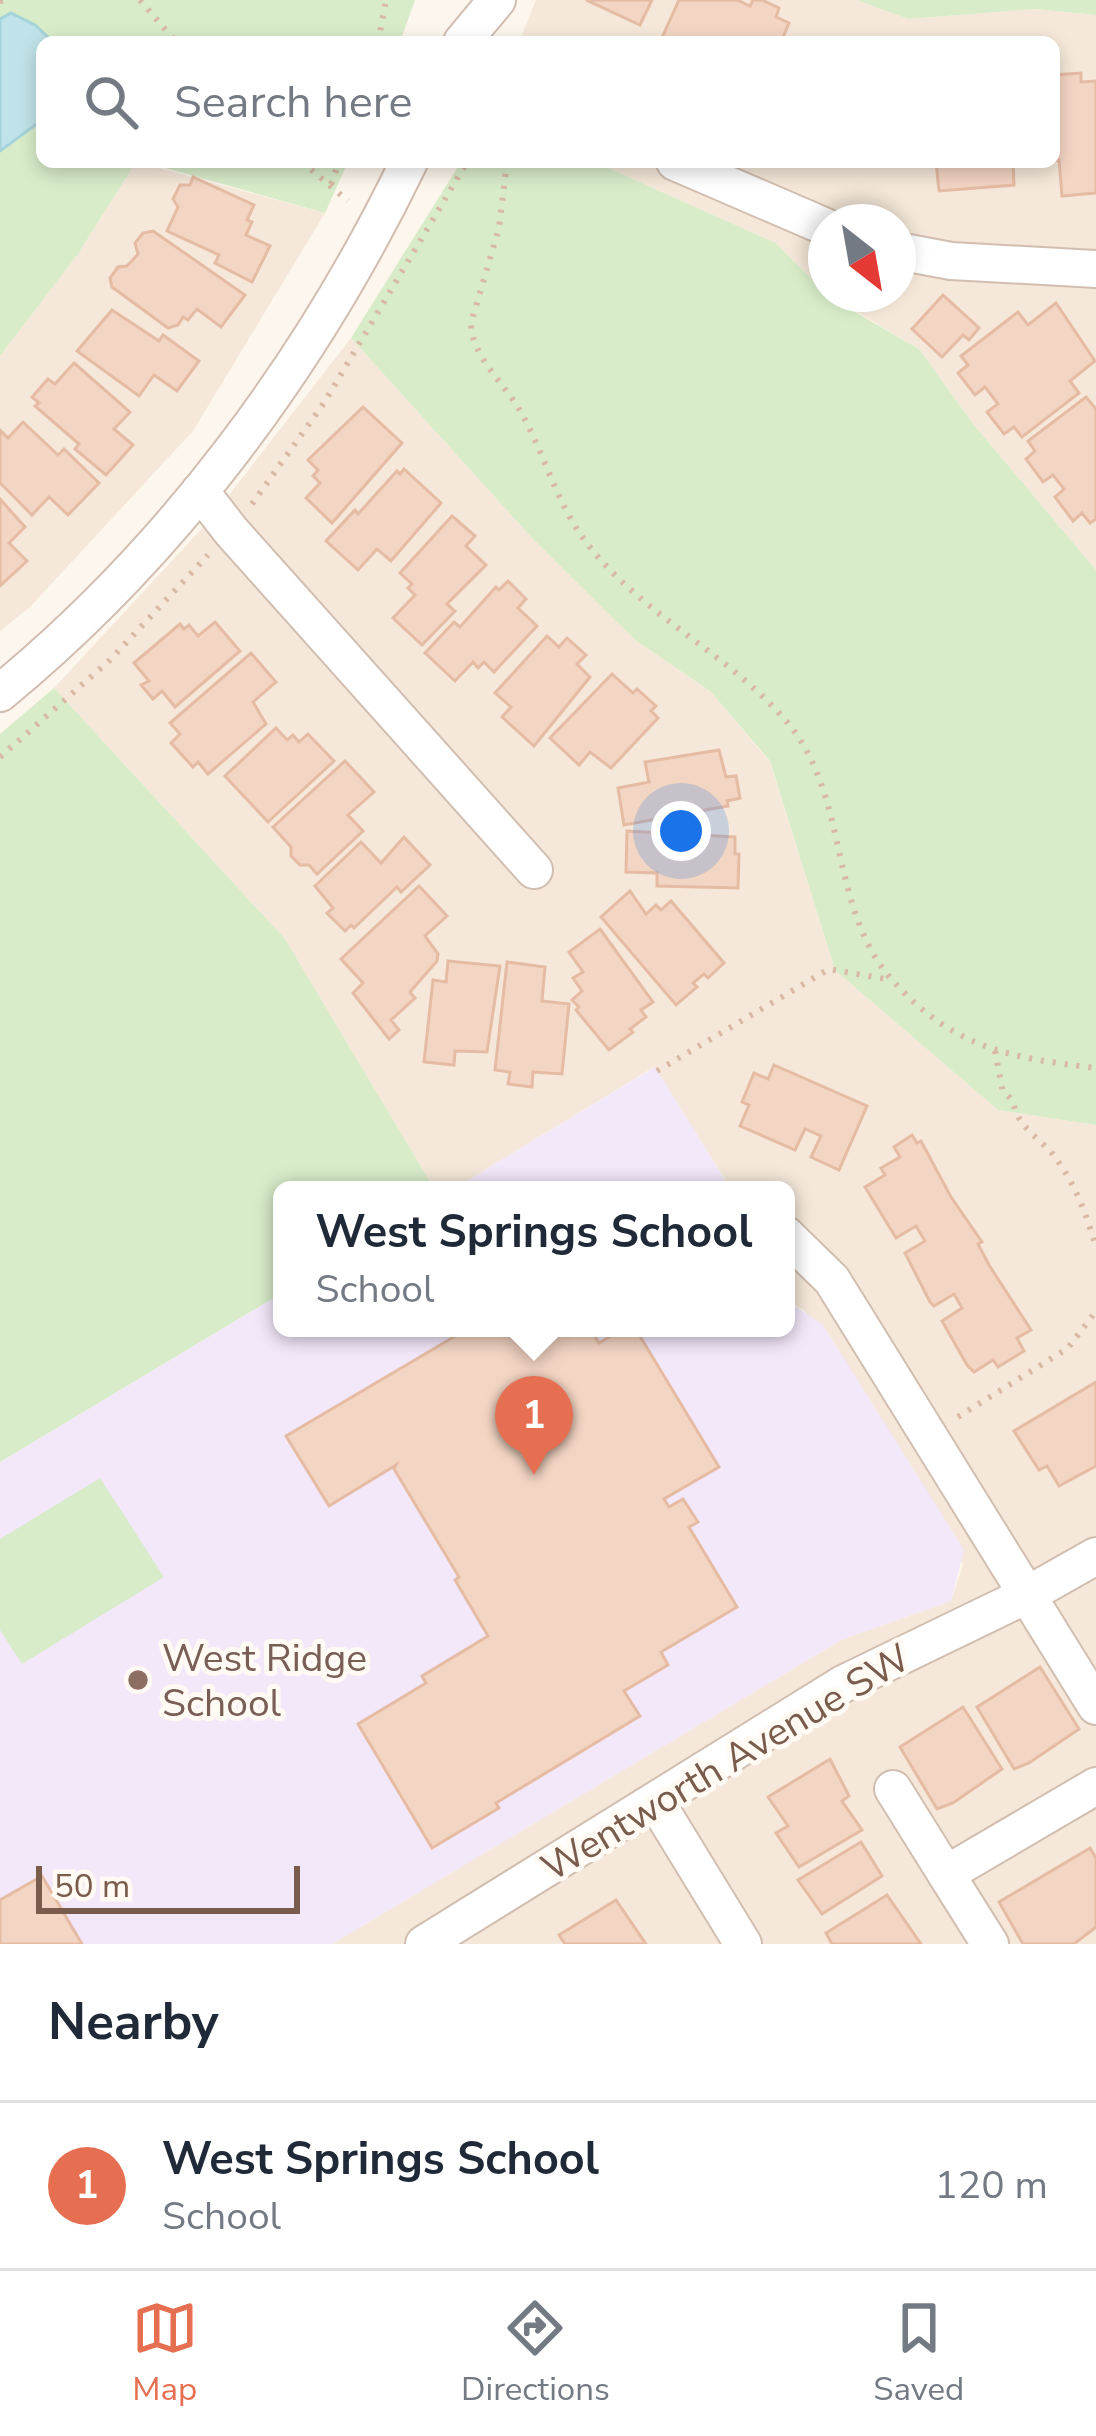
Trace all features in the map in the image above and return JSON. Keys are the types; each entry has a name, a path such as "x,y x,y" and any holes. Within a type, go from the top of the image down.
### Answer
{"street":[{"path":"460,0 464,36"},
{"path":"468,36 497,0"},
{"path":"0,693 120,580 200,491 338,298 406,168"},
{"path":"689,168 808,219"},
{"path":"916,254 951,261 1096,268"},
{"path":"200,491 534,870"},
{"path":"795,1244 832,1280 1096,1706"},
{"name":"Wentworth Avenue SW","path":"424,1944 843,1684 1027,1595 1096,1556"},
{"path":"946,1874 1096,1786"},
{"path":"893,1789 990,1944"},
{"path":"656,1802 743,1944"}],"path":[{"path":"140,0 171,36"},
{"path":"379,36 386,0"},
{"path":"310,168 348,201"},
{"path":"331,184 336,168"},
{"path":"506,168 499,228 471,323 474,344 523,416 550,482 591,548 618,577 764,698 806,748 823,788 855,916 891,980 946,1030 995,1051 1096,1068"},
{"path":"657,1071 830,969 891,980"},
{"path":"995,1051 1000,1082 1018,1115 1069,1179 1096,1248"},
{"path":"928,1435 1068,1348 1096,1311"}],"shaded area":[{"path":"536,0 857,0 908,19 1035,9 1096,15 1096,570 974,425 919,349 857,312 916,312 916,204 808,204 808,275 776,243 608,168 1060,168 1060,36 521,36"},
{"path":"132,168 158,168 325,213 193,431 29,608 0,631 0,356 78,254"},
{"path":"351,338 533,539 635,640 710,691 770,762 835,970 998,1110 1096,1125 1096,1944 332,1944 841,1640 951,1601 963,1565 804,1310 795,1305 795,1181 723,1181 654,1067 467,1181 430,1181 285,939 54,688 208,522"},
{"path":"655,1067 725,1180 724,1181 467,1181"},
{"path":"273,1298 273,1337 795,1337 795,1306 823,1325 964,1550 951,1601 841,1640 332,1944 0,1944 0,1462"}],"green space":[{"path":"0,0 415,0 402,36 36,36 36,168 132,168 78,254 0,356"},
{"path":"857,0 1096,0 1096,15 1035,9 908,19"},
{"path":"165,168 345,168 325,213"},
{"path":"457,168 608,168 776,243 808,275 808,312 855,312 919,349 974,425 1096,570 1096,1125 998,1110 835,970 770,761 710,691 635,640 533,539 351,338"},
{"path":"54,688 285,939 430,1181 273,1181 273,1298 0,1462 0,734"},
{"path":"100,1478 164,1577 22,1664 0,1630 0,1539"}],"water":[{"path":"11,13 47,36 36,36 36,124 0,151 0,19"}],"building":[{"path":"586,0 652,0 640,25"},
{"path":"679,0 737,0 750,6 753,0 762,0 779,8 776,17 789,23 784,36 663,36"},
{"path":"1081,73 1081,82 1096,81 1096,193 1062,196 1060,75"},
{"path":"937,168 1013,168 1014,185 939,191"},
{"path":"193,177 254,205 246,235 270,246 252,282 215,263 219,255 167,231 178,207 173,199 180,185 190,185"},
{"path":"153,231 245,295 221,327 197,309 188,320 183,317 168,328 112,287 110,278 118,267 127,266 138,254 135,243 143,233"},
{"path":"943,295 979,328 969,340 963,335 942,357 912,329"},
{"path":"1056,303 1095,361 1070,381 1079,393 1022,437 1014,427 1004,434 987,412 998,404 985,387 975,395 958,373 968,365 961,356 1018,312 1028,325"},
{"path":"112,310 159,341 163,335 199,361 177,391 154,375 139,396 77,351"},
{"path":"74,363 130,412 114,429 133,445 106,475 75,449 79,444 35,406 39,403 32,397 48,379 55,384"},
{"path":"1086,397 1096,409 1096,519 1090,523 1082,513 1073,521 1055,497 1064,489 1053,475 1043,482 1026,459 1035,451 1028,441"},
{"path":"363,407 402,443 332,523 306,498 320,483 313,476 318,470 308,460"},
{"path":"23,422 58,455 64,449 99,483 68,515 49,497 32,515 0,483 0,430 8,438"},
{"path":"404,469 441,503 391,561 377,549 358,570 326,541"},
{"path":"0,499 25,527 9,543 27,561 0,586"},
{"path":"452,516 475,536 466,546 486,565 447,604 455,611 422,645 393,618 415,595 408,588 412,584 400,573"},
{"path":"508,581 526,599 518,608 537,626 494,672 484,662 478,668 473,662 455,681 425,653 454,622 460,627 496,587 499,590"},
{"path":"215,622 240,651 175,707 162,691 153,699 141,685 149,681 134,663 180,624 184,629 189,625 198,636"},
{"path":"547,636 559,647 567,638 586,655 577,664 590,677 534,746 502,717 511,707 495,693"},
{"path":"251,653 276,682 253,702 266,724 208,774 198,762 193,767 171,743 180,734 170,723"},
{"path":"612,674 656,706 651,711 658,718 611,768 590,752 579,765 550,738"},
{"path":"276,728 287,740 293,735 299,742 308,734 334,761 268,822 225,776"},
{"path":"719,750 726,777 736,776 740,798 727,801 728,806 624,825 618,788 649,782 645,762"},
{"path":"345,761 374,792 348,815 363,831 317,874 291,856 291,847 273,827"},
{"path":"627,831 735,837 738,888 657,886 657,873 626,872"},
{"path":"404,837 430,865 345,931 327,913 333,908 315,886 361,842 381,863"},
{"path":"419,886 447,916 425,936 438,954 437,961 410,992 415,998 391,1020 399,1030 389,1039 353,993 363,983 341,959"},
{"path":"630,891 646,914 671,901 724,963 708,978 704,974 693,983 697,987 676,1005 601,917"},
{"path":"600,929 653,1002 641,1010 646,1017 630,1029 633,1032 609,1050 572,1000 582,991 573,978 583,972 569,952"},
{"path":"448,961 500,966 487,1052 455,1051 454,1065 424,1062 433,980 446,982"},
{"path":"507,962 545,967 542,1001 569,1004 562,1074 533,1072 532,1087 508,1084 510,1072 495,1070"},
{"path":"774,1065 867,1106 839,1170 811,1157 821,1136 805,1129 795,1150 740,1126 749,1105 742,1102 754,1073 768,1079"},
{"path":"912,1135 917,1143 921,1141 982,1242 978,1244 989,1265 1031,1330 1017,1338 1024,1351 998,1367 993,1360 974,1372 967,1365 942,1321 962,1308 954,1294 934,1306 905,1253 925,1241 916,1226 896,1238 865,1187 885,1175 881,1168 900,1157 894,1147"},
{"path":"454,1337 595,1337 599,1343 609,1337 640,1337 719,1467 664,1499 669,1507 683,1499 698,1522 689,1527 737,1607 661,1652 668,1665 624,1691 640,1716 496,1803 499,1808 432,1848 358,1724 426,1683 422,1676 488,1636 455,1580 459,1577 394,1469 396,1465 329,1506 286,1436"},
{"path":"1096,1382 1096,1466 1059,1486 1047,1466 1039,1470 1014,1431"},
{"path":"1040,1667 1079,1729 1014,1769 977,1707"},
{"path":"963,1707 1002,1769 937,1809 900,1747"},
{"path":"830,1759 849,1796 842,1801 862,1830 799,1867 776,1833 788,1826 768,1797"},
{"path":"861,1842 882,1876 822,1914 798,1880"},
{"path":"1090,1848 1096,1858 1096,1927 1074,1944 1023,1944 999,1902"},
{"path":"42,1876 82,1944 0,1944 0,1900"},
{"path":"887,1895 921,1944 832,1944 826,1933"},
{"path":"616,1900 646,1944 565,1944 559,1935"}],"place":[{"name":"West Springs School","path":"534,1475"},
{"name":"West Ridge School","path":"138,1680"}]}
